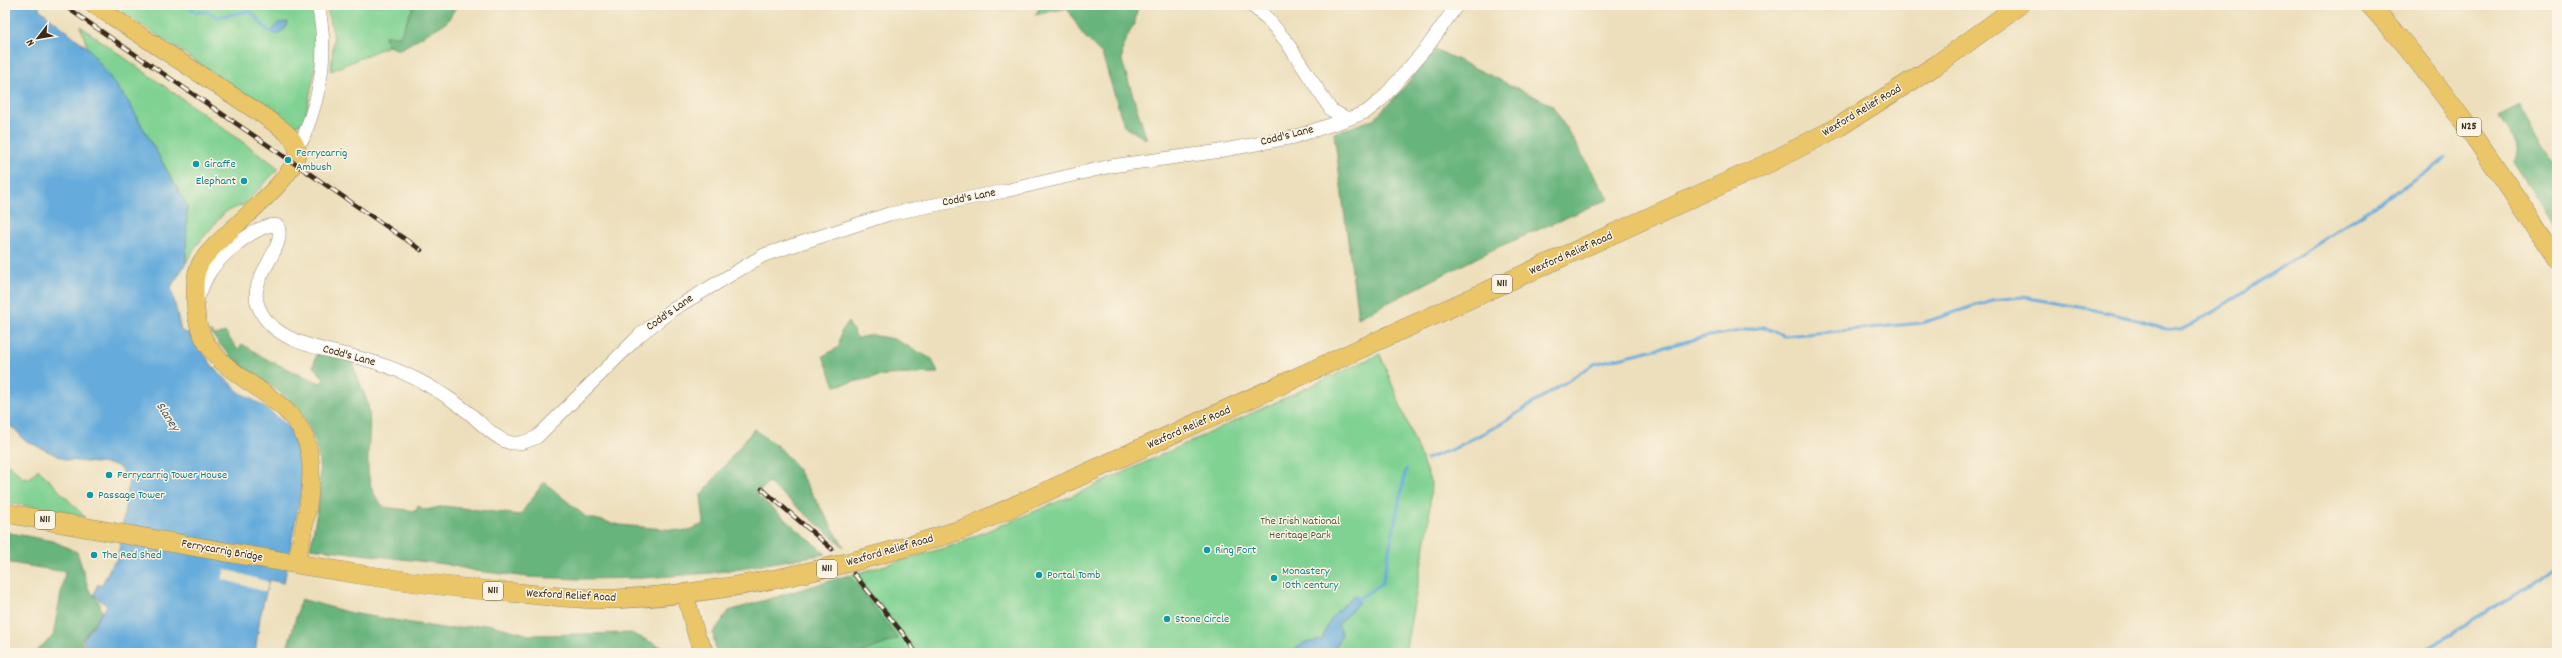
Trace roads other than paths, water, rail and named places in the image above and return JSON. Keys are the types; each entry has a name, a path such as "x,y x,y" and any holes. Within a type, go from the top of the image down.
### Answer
{"highway":[{"name":"Wexford Relief Road","path":"292,563 438,586 544,596 614,599 685,593 800,576 892,553 966,528 1771,162 1840,126 1935,66 2018,5"},
{"name":"N25","path":"2370,5 2407,46 2462,117 2557,258"},
{"name":"Ferrycarrig Bridge","path":"5,513 292,563"}],"main road":[{"path":"94,5 264,116 288,134 295,143 298,159 292,168 258,207 216,244 200,263 195,282 195,304 199,328 217,355 229,368 289,412 302,430 308,448 311,469 308,496 292,563"},
{"path":"685,593 697,638 706,653"}],"street":[{"path":"295,143 302,138 305,133 319,93 324,42 318,5"},
{"path":"1251,5 1267,18 1286,41 1331,110 1348,119 1366,112 1381,100 1428,46 1457,5"},
{"name":"Codd's Lane","path":"195,304 210,272 228,252 265,226 273,224 278,226 279,236 276,248 262,270 258,290 258,307 270,326 310,345 373,362 416,379 468,412 488,431 506,442 523,444 537,437 641,334 672,310 764,255 889,214 1006,191 1111,166 1214,152 1294,137 1348,119"}],"water":[{"name":"Slaney","path":"5,5 39,5 39,9 88,48 129,103 187,206 186,263 171,287 181,331 191,334 213,367 239,392 263,406 288,426 299,449 302,486 284,583 269,580 260,617 255,653 82,653 84,638 107,606 94,595 97,585 102,585 112,564 118,559 129,479 116,465 67,460 24,440 16,430 5,423"},
{"path":"288,22 286,28 277,35 271,32 278,23"},
{"path":"1355,595 1359,602 1338,625 1342,634 1332,653 1290,653 1304,643 1322,640 1327,626 1334,615"}],"waterway":[{"path":"187,6 196,12 208,12 218,17 250,11 271,32"},
{"path":"1426,459 1453,449 1499,425 1594,364 1709,336 1764,327 1785,336 1922,323 1992,300 2023,297 2090,309 2134,319 2166,329 2181,330 2210,314 2447,158"},
{"path":"1354,601 1382,584 1406,469"},
{"path":"2421,653 2527,587 2557,564"}],"railway":[{"path":"63,5 421,250"},
{"path":"762,489 832,549"},
{"path":"854,574 905,636 916,653"}],"place":[{"name":"Ferrycarrig Ambush","path":"288,160"},
{"name":"Giraffe","path":"196,164"},
{"name":"Elephant","path":"244,181"},
{"name":"Ferrycarrig Tower House","path":"109,475"},
{"name":"Passage Tower","path":"90,495"},
{"name":"Ring Fort","path":"1207,550"},
{"name":"The Red Shed","path":"94,555"},
{"name":"Portal Tomb","path":"1039,575"},
{"name":"Monastery 10th century","path":"1274,578"},
{"name":"Stone Circle","path":"1167,619"}],"park label":[{"name":"The Irish National Heritage Park","path":"1300,528"}]}
